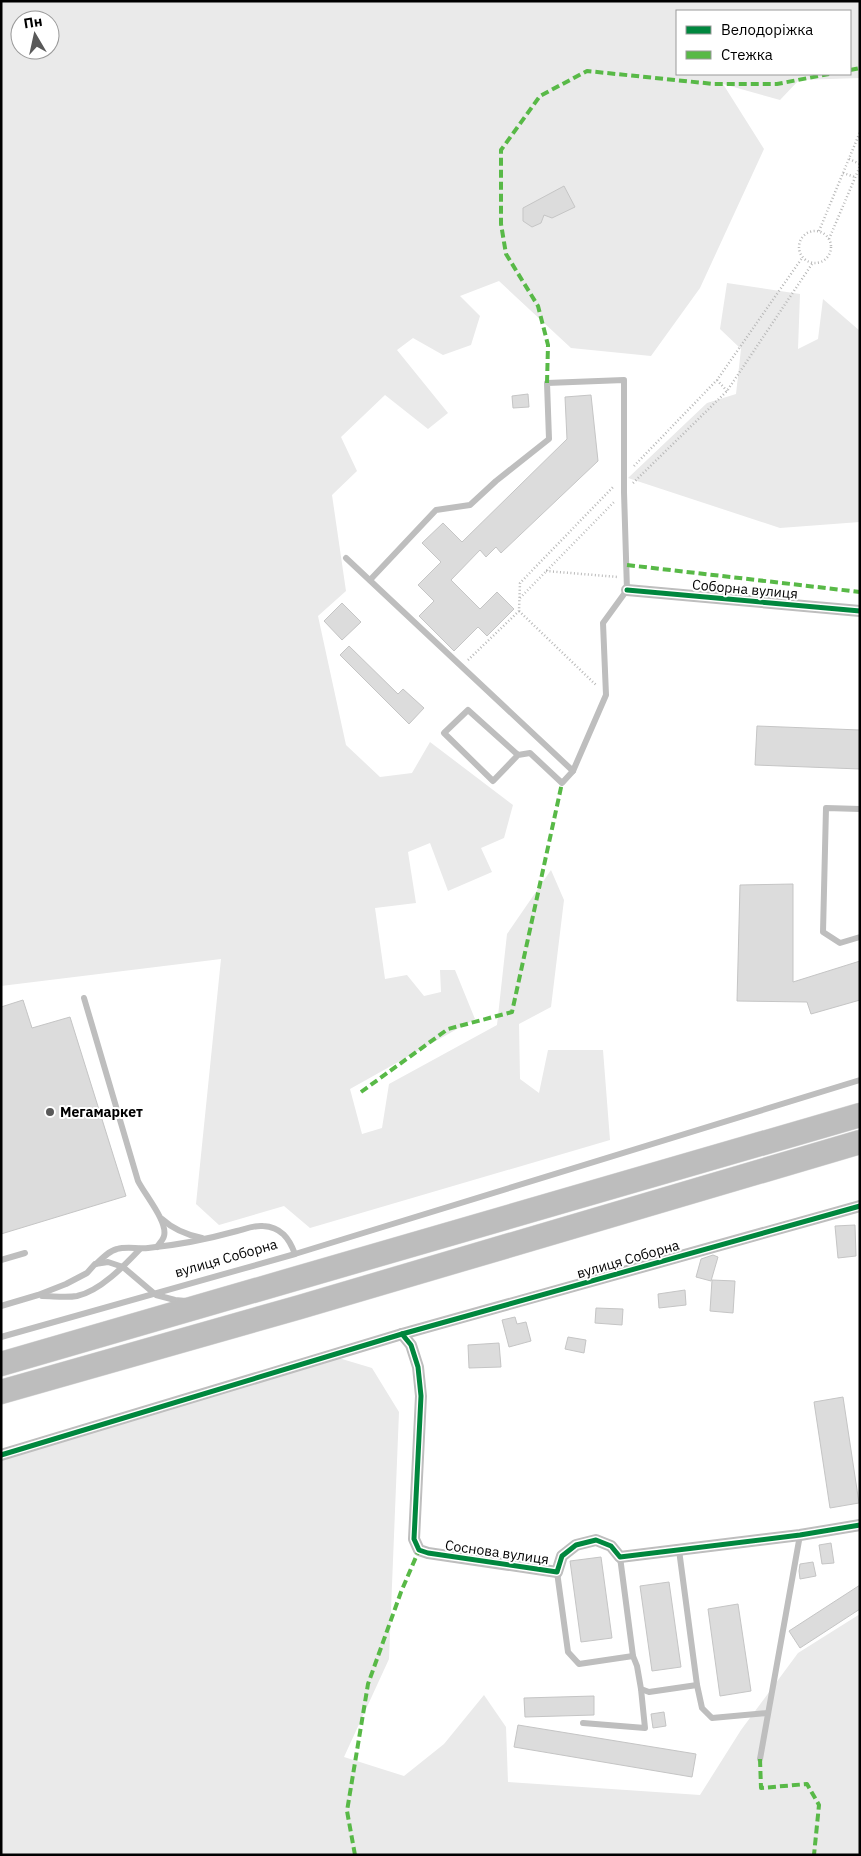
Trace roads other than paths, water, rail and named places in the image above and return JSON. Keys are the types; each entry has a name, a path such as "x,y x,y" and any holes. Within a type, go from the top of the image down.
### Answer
{"highway":[{"path":"1,1364 860,1115"},
{"path":"1,1392 309,1304 860,1142"}],"street":[{"name":"Соборна вулиця","path":"627,584 860,611"},
{"name":"вулиця Соборна","path":"1,1455 402,1334 860,1206"},
{"name":"Соснова вулиця","path":"402,1334 411,1345 418,1367 421,1396 414,1539 419,1550 428,1553 557,1572 562,1556 576,1545 596,1540 611,1546 620,1557"},
{"path":"620,1557 800,1535 860,1525"}],"lane":[{"path":"370,580 436,510 470,505 496,481 549,439 547,383 624,380 624,492 627,584 603,623 606,695 573,771 562,783 530,753 518,755 492,781 444,733 468,710 518,755"},
{"path":"346,558 573,771"},
{"path":"860,809 826,808 823,932 840,943 860,937"},
{"path":"84,998 138,1181 151,1204 169,1225 187,1235 206,1239"},
{"name":"вулиця Соборна","path":"1,1337 295,1254 860,1080"},
{"path":"158,1247 164,1237 162,1218"},
{"path":"1,1306 38,1295 76,1280 87,1273 109,1252 126,1247 140,1249 185,1244 262,1225 277,1229 285,1235 295,1254"},
{"path":"38,1295 78,1296 95,1288 123,1267 140,1249"},
{"path":"1,1260 25,1253"},
{"path":"95,1264 108,1262 123,1267 156,1294 175,1300 210,1304"},
{"path":"760,1759 800,1535"},
{"path":"680,1550 697,1684 702,1708 712,1718 768,1713"},
{"path":"583,1723 645,1728 641,1689 637,1666 633,1656 620,1557"},
{"path":"557,1572 568,1652 579,1664 633,1656"},
{"path":"641,1689 649,1692 697,1684"}],"place":[{"name":"Мегамаркет","path":"50,1112"}]}
